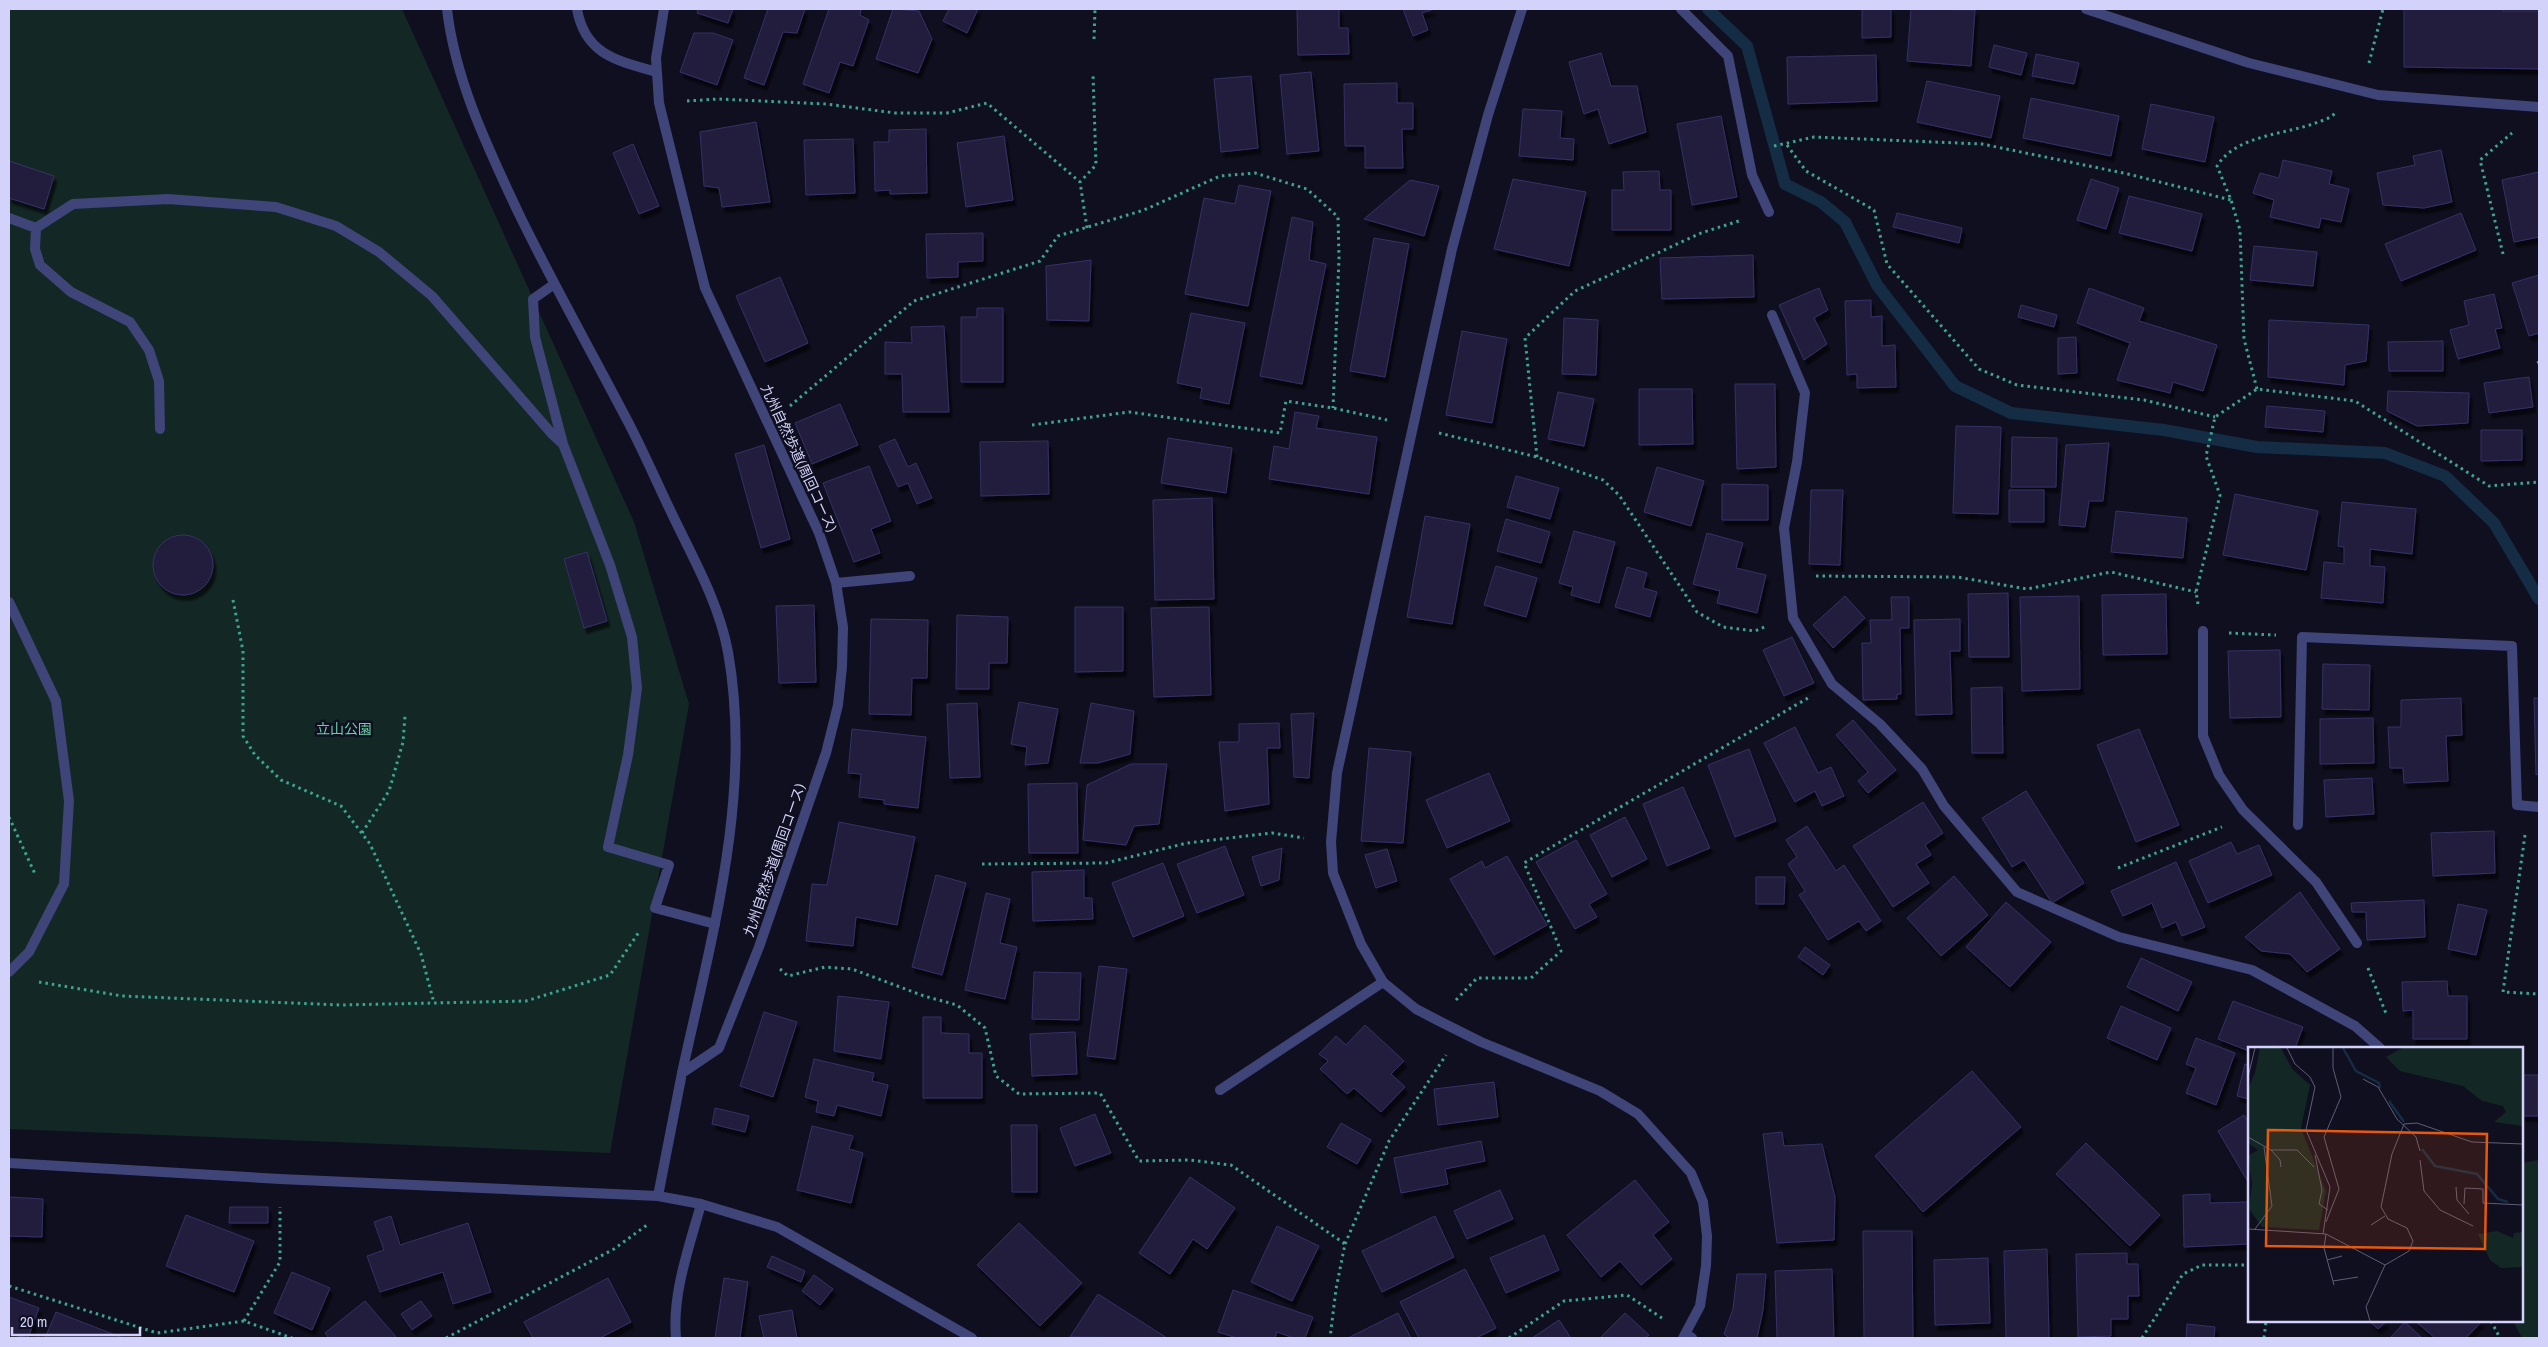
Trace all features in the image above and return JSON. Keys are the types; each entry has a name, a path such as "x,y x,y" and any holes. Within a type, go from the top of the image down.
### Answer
{"street":[{"path":"448,9 455,51 483,136 553,285 628,421 712,597 728,651 737,745 730,833 719,909 682,1073 658,1196"},
{"path":"577,9 579,24 598,50 621,62 657,72"},
{"name":"九州自然歩道(周回コース)","path":"664,9 656,58 659,103 705,288 813,518 836,583 843,627 842,667 838,706 826,753 759,947 718,1048 682,1073"},
{"path":"1522,9 1488,115 1452,249 1337,773 1331,842 1332,873 1340,897 1361,944 1383,982 1416,1009 1436,1020 1600,1091 1638,1114 1691,1173 1703,1202 1707,1236 1700,1306 1687,1337"},
{"path":"1681,9 1728,56 1752,174 1769,212"},
{"path":"2086,9 2249,63 2378,95 2535,107"},
{"path":"36,228 73,204 168,199 276,207 336,226 379,252 432,296 552,434 563,444"},
{"path":"9,218 36,228"},
{"path":"36,228 35,248 40,266 71,292 130,322 149,350 160,381 160,429"},
{"path":"553,285 533,299 535,337 563,444 610,564 632,637 637,688 628,755 608,847 668,866 655,908 715,924"},
{"path":"1772,315 1805,393 1796,462 1784,528 1793,613 1832,684 1880,724 1922,769 1944,806 2016,892 2119,938 2252,970 2355,1026 2379,1047"},
{"path":"836,583 910,576"},
{"path":"9,602 56,701 69,801 64,884 29,952 9,972"},
{"path":"2204,631 2203,736 2218,775 2249,816 2316,882 2356,942"},
{"path":"2298,825 2302,637 2512,646 2517,805 2534,807"},
{"path":"1220,1090 1383,982"},
{"path":"9,1163 280,1179 658,1196 701,1204 777,1226 972,1338"},
{"path":"676,1338 674,1318 680,1281 701,1204"}],"path":[{"path":"1094,39 1095,9"},
{"path":"2362,91 2383,9"},
{"path":"1080,182 1096,165 1093,74"},
{"path":"2257,389 2244,338 2240,230 2231,200 2217,166 2224,154 2262,137 2303,128 2334,115 2346,87"},
{"path":"659,103 718,99 826,104 895,113 946,113 987,103 1080,182 1087,228"},
{"path":"2503,254 2480,160 2509,136 2535,107"},
{"path":"2215,417 2144,400 2017,385 1979,369 1887,264 1874,210 1806,171 1786,145 1814,137 1982,144 2128,174 2231,200"},
{"path":"768,424 914,301 1040,261 1058,236 1144,210 1220,176 1256,172 1307,189 1338,217 1339,258 1333,408"},
{"path":"1536,457 1525,338 1575,291 1701,233 1769,212"},
{"path":"2302,637 2204,631 2196,592 2220,494 2206,456 2215,417 2257,389 2355,400 2489,486 2539,482"},
{"path":"1032,425 1129,412 1280,433 1286,402 1333,408 1414,426 1536,457 1603,480 1619,495 1696,612 1723,627 1755,630 1793,613 1804,576 1957,577 2027,589 2111,572 2196,592"},
{"path":"233,600 243,651 243,736 255,755 281,780 341,806 370,844 421,954 434,1003"},
{"path":"1436,1020 1477,978 1531,978 1561,952 1524,863 1832,684"},
{"path":"362,833 389,791 403,742 405,716"},
{"path":"2534,807 2503,992 2539,994"},
{"path":"2118,868 2249,816"},
{"path":"9,817 52,908"},
{"path":"982,864 1106,864 1187,843 1272,833 1331,842"},
{"path":"37,982 122,996 341,1005 526,1001 610,975 655,908"},
{"path":"2356,942 2390,1024"},
{"path":"759,947 788,976 825,967 852,969 924,996 957,1005 985,1028 996,1076 1020,1094 1100,1093 1140,1160 1189,1160 1231,1165 1345,1244"},
{"path":"1330,1338 1336,1288 1345,1244 1389,1141 1462,1032"},
{"path":"244,1321 280,1262 280,1179"},
{"path":"446,1338 614,1249 656,1219 658,1196"},
{"path":"2142,1338 2183,1274 2202,1265 2248,1265"},
{"path":"9,1286 158,1332 244,1321 292,1338"},
{"path":"1509,1338 1564,1301 1627,1295 1687,1337"},
{"path":"2264,1338 2266,1322"},
{"path":"2492,1322 2500,1338"}],"green space":[{"name":"立山公園","path":"9,9 402,9 634,522 689,704 610,1153 9,1129"},
{"path":"2539,1160 2539,1338 2522,1338 2514,1322 2523,1322 2523,1163"}],"building":[{"path":"698,9 733,9 728,23 697,13"},
{"path":"768,9 805,9 797,33 783,32 764,85 744,78"},
{"path":"829,9 861,9 860,15 869,20 853,66 840,62 829,93 803,84"},
{"path":"893,9 919,11 932,39 918,73 876,59"},
{"path":"949,9 978,9 967,33 943,21"},
{"path":"1297,9 1339,9 1339,28 1348,28 1349,54 1298,55"},
{"path":"1403,9 1434,9 1422,13 1428,30 1413,36"},
{"path":"1862,9 1891,9 1891,37 1862,38"},
{"path":"1911,9 1975,10 1971,66 1907,61"},
{"path":"2404,9 2539,11 2539,69 2404,67"},
{"path":"694,33 713,33 733,40 717,85 680,72"},
{"path":"1994,45 2027,53 2021,75 1989,67"},
{"path":"1601,53 1611,86 1637,86 1646,132 1609,144 1598,109 1584,114 1569,62"},
{"path":"2036,54 2079,63 2074,84 2032,76"},
{"path":"1876,55 1877,101 1788,104 1787,57"},
{"path":"1311,72 1319,151 1287,154 1280,75"},
{"path":"1251,76 1258,148 1221,152 1214,79"},
{"path":"1927,81 2000,96 1991,138 1917,122"},
{"path":"1397,83 1397,103 1413,103 1413,129 1402,129 1403,168 1365,168 1365,146 1345,146 1344,84"},
{"path":"2031,98 2119,116 2111,156 2023,138"},
{"path":"2151,104 2214,117 2205,162 2142,149"},
{"path":"1523,109 1562,111 1560,138 1574,139 1573,160 1519,156"},
{"path":"1721,116 1737,197 1692,205 1677,124"},
{"path":"756,122 770,202 722,207 719,188 704,186 700,132"},
{"path":"926,129 927,193 890,194 890,190 875,191 874,142 889,142 889,130"},
{"path":"1004,136 1013,200 966,207 957,143"},
{"path":"853,139 855,193 806,195 804,140"},
{"path":"633,144 659,206 639,214 613,153"},
{"path":"2441,150 2452,202 2424,208 2383,205 2377,173 2415,165 2413,156"},
{"path":"2283,160 2332,171 2329,184 2349,189 2341,222 2321,218 2319,228 2270,217 2274,200 2253,193 2260,173 2279,178"},
{"path":"9,161 54,176 44,209 9,198"},
{"path":"1659,171 1660,190 1671,190 1671,230 1612,230 1612,190 1624,190 1623,172"},
{"path":"2539,172 2539,237 2514,242 2502,180"},
{"path":"1513,179 1586,192 1569,266 1494,249"},
{"path":"2091,179 2119,188 2106,229 2077,220"},
{"path":"1410,180 1439,186 1424,236 1364,219"},
{"path":"1239,185 1271,191 1248,306 1185,294 1204,198 1235,204"},
{"path":"2129,196 2202,214 2192,251 2119,233"},
{"path":"1897,213 1962,228 1959,243 1893,227"},
{"path":"2461,213 2476,250 2401,281 2385,244"},
{"path":"1292,217 1313,222 1309,260 1326,264 1302,384 1260,376"},
{"path":"983,233 983,261 958,262 958,277 927,278 926,234"},
{"path":"1374,238 1409,244 1385,377 1350,371"},
{"path":"2254,246 2317,252 2313,286 2250,280"},
{"path":"1753,255 1754,297 1662,299 1660,258"},
{"path":"1091,260 1089,321 1047,320 1046,266"},
{"path":"2539,275 2539,333 2529,336 2512,283"},
{"path":"780,277 808,343 765,362 736,296"},
{"path":"1819,288 1828,310 1814,318 1827,344 1804,360 1779,305"},
{"path":"2089,288 2144,308 2139,321 2217,345 2203,391 2173,382 2170,393 2117,380 2130,343 2077,323"},
{"path":"2494,294 2502,328 2495,329 2500,348 2458,359 2450,330 2469,325 2464,301"},
{"path":"1871,300 1871,317 1882,316 1882,346 1895,345 1896,387 1857,388 1857,374 1847,375 1845,301"},
{"path":"2021,305 2057,315 2054,327 2018,317"},
{"path":"977,308 1003,308 1003,382 961,382 961,317 977,317"},
{"path":"1191,313 1245,323 1229,404 1200,398 1202,388 1177,383"},
{"path":"1564,318 1598,320 1596,375 1562,374"},
{"path":"2269,320 2369,325 2366,361 2345,365 2344,385 2268,377"},
{"path":"944,326 949,412 903,412 902,374 885,374 885,342 912,343 911,327"},
{"path":"1462,331 1507,339 1492,423 1446,415"},
{"path":"2076,337 2077,373 2058,374 2058,338"},
{"path":"2443,341 2443,371 2389,371 2388,342"},
{"path":"2529,377 2533,407 2489,413 2484,383"},
{"path":"1735,384 1775,384 1776,467 1737,469"},
{"path":"1639,389 1692,389 1693,444 1639,445"},
{"path":"2388,391 2469,393 2468,423 2417,426 2387,411"},
{"path":"1558,392 1594,399 1584,446 1548,439"},
{"path":"840,404 858,445 812,464 795,423"},
{"path":"2267,406 2325,411 2323,432 2265,427"},
{"path":"1295,412 1319,416 1316,428 1377,437 1369,494 1269,479 1274,446 1289,449"},
{"path":"1956,426 2001,427 1998,514 1953,513"},
{"path":"2481,430 2522,430 2522,460 2481,461"},
{"path":"2012,437 2057,438 2056,487 2011,487"},
{"path":"1168,438 1232,448 1226,493 1161,483"},
{"path":"895,439 908,467 916,463 932,498 917,504 908,483 898,487 879,446"},
{"path":"1048,441 1049,494 981,496 980,442"},
{"path":"2109,443 2103,501 2089,501 2085,527 2059,525 2066,445"},
{"path":"764,445 790,539 761,548 735,454"},
{"path":"869,466 891,521 871,529 880,553 854,562 823,483"},
{"path":"1657,467 1704,481 1691,526 1644,512"},
{"path":"1516,476 1559,488 1550,519 1507,507"},
{"path":"1722,484 1768,485 1768,520 1722,520"},
{"path":"1811,490 1843,490 1840,565 1809,564"},
{"path":"2009,490 2044,490 2044,522 2009,522"},
{"path":"2235,494 2318,511 2306,570 2223,555"},
{"path":"1212,498 1214,599 1155,600 1153,500"},
{"path":"2342,502 2416,509 2412,554 2370,549 2370,566 2385,567 2383,603 2321,598 2324,562 2344,564 2344,547 2338,546"},
{"path":"2116,511 2187,518 2183,558 2111,552"},
{"path":"1425,516 1470,524 1452,624 1407,617"},
{"path":"1506,519 1550,532 1541,563 1497,551"},
{"path":"1574,531 1615,542 1599,603 1571,595 1573,587 1559,583"},
{"path":"1707,533 1743,543 1736,568 1766,575 1757,613 1717,603 1720,591 1693,584"},
{"path":"177,535 189,535 200,540 208,548 213,559 211,577 200,590 189,595 177,595 166,590 158,582 153,571 153,559 158,548 166,540"},
{"path":"587,552 607,621 584,628 564,559"},
{"path":"1496,566 1537,578 1526,617 1484,605"},
{"path":"1627,567 1647,573 1643,588 1657,592 1650,617 1615,607"},
{"path":"2008,593 2009,657 1969,657 1968,594"},
{"path":"2166,594 2167,654 2103,655 2102,595"},
{"path":"1845,596 1865,618 1833,648 1813,625"},
{"path":"2079,596 2080,689 2022,691 2020,597"},
{"path":"1891,597 1909,597 1909,628 1900,628 1901,694 1897,694 1897,699 1863,700 1862,643 1871,643 1870,620 1892,620"},
{"path":"814,605 816,682 779,683 776,606"},
{"path":"1075,607 1123,607 1123,671 1075,672"},
{"path":"1209,607 1211,695 1154,697 1151,608"},
{"path":"957,615 1008,617 1007,663 989,663 989,689 956,689"},
{"path":"871,619 928,620 927,678 912,678 911,715 869,714"},
{"path":"1960,619 1960,651 1950,651 1952,714 1916,715 1914,620"},
{"path":"1792,637 1814,683 1784,696 1763,650"},
{"path":"2280,650 2281,717 2230,718 2228,651"},
{"path":"2323,664 2370,665 2369,710 2322,709"},
{"path":"2002,687 2003,753 1972,753 1971,688"},
{"path":"2461,698 2462,735 2446,736 2448,781 2404,783 2403,768 2390,768 2388,727 2401,727 2401,700"},
{"path":"2534,698 2539,698 2539,774 2536,775"},
{"path":"1019,702 1058,709 1048,763 1025,765 1027,747 1011,744"},
{"path":"977,703 980,777 950,778 947,704"},
{"path":"1091,703 1134,711 1130,754 1098,763 1080,763"},
{"path":"1314,713 1309,778 1294,777 1291,714"},
{"path":"2373,718 2374,763 2320,764 2320,719"},
{"path":"1853,720 1896,770 1868,793 1858,781 1868,772 1836,735"},
{"path":"1279,723 1280,748 1267,748 1269,804 1225,811 1219,742 1239,742 1239,724"},
{"path":"1795,727 1818,773 1831,767 1844,796 1822,806 1815,791 1795,802 1764,743"},
{"path":"852,729 926,737 918,808 884,804 884,800 859,797 861,774 848,773"},
{"path":"2139,729 2179,825 2136,842 2097,745"},
{"path":"1369,748 1411,752 1403,843 1361,841"},
{"path":"1749,749 1776,821 1735,837 1708,765"},
{"path":"1131,764 1167,764 1159,824 1134,826 1126,845 1083,840 1087,785"},
{"path":"1489,773 1510,821 1447,848 1426,800"},
{"path":"2372,778 2374,814 2326,817 2324,780"},
{"path":"1077,783 1078,853 1029,853 1028,784"},
{"path":"1683,787 1710,848 1667,866 1643,804"},
{"path":"2026,791 2084,883 2052,903 2024,860 2012,867 1982,818"},
{"path":"1923,802 1943,833 1925,845 1931,855 1916,864 1929,883 1893,907 1853,846"},
{"path":"1625,817 1647,859 1612,877 1590,835"},
{"path":"839,822 915,837 897,925 856,917 853,946 806,941 812,884 827,885"},
{"path":"1807,826 1836,871 1844,865 1881,921 1866,931 1859,921 1828,940 1799,895 1805,891 1788,864 1797,857 1786,840"},
{"path":"2494,831 2495,873 2433,876 2431,833"},
{"path":"1576,840 1607,894 1589,904 1597,917 1575,929 1536,862"},
{"path":"2231,842 2237,854 2259,845 2272,875 2208,903 2189,861"},
{"path":"1225,846 1244,895 1197,913 1177,864"},
{"path":"1282,848 1279,880 1261,886 1252,857"},
{"path":"1387,849 1397,881 1376,888 1365,855"},
{"path":"1507,856 1547,925 1494,955 1450,879 1482,861 1485,868"},
{"path":"2176,862 2205,927 2182,936 2176,922 2162,928 2152,903 2123,916 2111,891"},
{"path":"1163,863 1184,916 1133,937 1112,883"},
{"path":"1084,870 1084,898 1092,898 1093,919 1033,921 1032,872"},
{"path":"936,875 966,883 942,975 912,967"},
{"path":"1954,876 1988,915 1941,956 1907,918"},
{"path":"1756,877 1785,877 1784,904 1756,904"},
{"path":"2300,892 2340,949 2307,972 2290,954 2261,951 2245,937"},
{"path":"986,893 1010,899 1000,943 1017,947 1005,999 965,990"},
{"path":"2424,900 2425,937 2367,940 2366,912 2352,912 2351,903"},
{"path":"2006,902 2051,942 2010,987 1966,947"},
{"path":"2458,904 2487,910 2476,955 2448,949"},
{"path":"1805,947 1830,965 1823,975 1798,957"},
{"path":"2141,958 2192,982 2178,1011 2127,987"},
{"path":"1099,966 1127,969 1115,1059 1087,1056"},
{"path":"1034,972 1081,973 1079,1020 1032,1019"},
{"path":"2447,981 2448,996 2467,996 2467,1039 2413,1039 2413,1010 2403,1011 2402,982"},
{"path":"838,996 889,1002 881,1059 834,1051"},
{"path":"2233,1001 2303,1027 2295,1047 2248,1047 2248,1051 2218,1039"},
{"path":"2121,1006 2171,1028 2157,1060 2107,1038"},
{"path":"764,1012 797,1022 773,1097 740,1086"},
{"path":"923,1017 941,1017 941,1033 969,1034 969,1053 982,1053 982,1098 923,1098"},
{"path":"1365,1025 1404,1061 1391,1074 1405,1087 1381,1112 1354,1088 1347,1094 1320,1069 1328,1061 1319,1054 1336,1036 1346,1045"},
{"path":"1075,1032 1077,1074 1032,1076 1030,1034"},
{"path":"2196,1038 2235,1053 2216,1105 2186,1093 2196,1068 2186,1064"},
{"path":"814,1059 874,1073 872,1081 888,1085 881,1116 837,1105 834,1116 816,1112 818,1101 805,1097"},
{"path":"2245,1064 2248,1065 2248,1099 2237,1096"},
{"path":"1972,1071 2021,1127 1923,1212 1875,1156"},
{"path":"2523,1075 2538,1075 2538,1116 2523,1116"},
{"path":"1494,1082 1498,1117 1438,1125 1434,1089"},
{"path":"715,1108 749,1116 745,1132 712,1124"},
{"path":"1095,1114 1111,1153 1075,1166 1060,1128"},
{"path":"2244,1115 2248,1121 2248,1182 2218,1131"},
{"path":"1341,1123 1371,1140 1357,1164 1327,1147"},
{"path":"1011,1125 1037,1125 1037,1192 1012,1192"},
{"path":"812,1126 853,1136 849,1149 863,1153 851,1203 797,1190"},
{"path":"1782,1132 1784,1146 1822,1144 1835,1197 1834,1240 1777,1243 1763,1134"},
{"path":"1481,1141 1485,1161 1445,1169 1448,1184 1401,1193 1394,1158"},
{"path":"2086,1143 2160,1215 2130,1246 2056,1174"},
{"path":"1190,1177 1235,1208 1207,1249 1193,1239 1170,1274 1139,1253"},
{"path":"1635,1180 1669,1222 1653,1235 1672,1259 1641,1285 1620,1261 1601,1277 1567,1235"},
{"path":"1500,1190 1513,1219 1467,1239 1454,1211"},
{"path":"2210,1194 2210,1203 2248,1202 2248,1244 2184,1247 2183,1195"},
{"path":"9,1197 43,1199 42,1237 9,1236"},
{"path":"230,1207 268,1207 268,1223 229,1223"},
{"path":"186,1215 254,1241 234,1292 166,1266"},
{"path":"391,1216 400,1245 468,1223 491,1292 453,1304 443,1272 380,1292 367,1256 384,1250 374,1222"},
{"path":"1435,1216 1454,1257 1382,1292 1362,1251"},
{"path":"1019,1223 1082,1283 1040,1326 977,1265"},
{"path":"1277,1226 1319,1246 1292,1301 1251,1282"},
{"path":"1863,1231 1912,1231 1913,1338 1864,1338"},
{"path":"1544,1235 1559,1270 1506,1293 1490,1258"},
{"path":"2047,1249 2049,1338 2006,1338 2004,1251"},
{"path":"2127,1253 2127,1264 2138,1264 2139,1296 2128,1296 2128,1319 2111,1319 2111,1336 2078,1337 2076,1254"},
{"path":"772,1256 805,1271 801,1282 767,1267"},
{"path":"1988,1258 1990,1323 1935,1325 1934,1260"},
{"path":"1465,1269 1496,1328 1476,1338 1419,1338 1400,1302"},
{"path":"1832,1269 1834,1338 1777,1338 1775,1271"},
{"path":"292,1272 330,1288 312,1330 274,1313"},
{"path":"1737,1274 1766,1274 1763,1310 1757,1338 1729,1338 1724,1334 1733,1309"},
{"path":"814,1275 833,1289 820,1305 802,1291"},
{"path":"608,1278 631,1322 600,1338 533,1338 524,1322"},
{"path":"724,1278 748,1282 740,1338 715,1338"},
{"path":"1233,1290 1313,1317 1305,1338 1294,1338 1277,1332 1275,1338 1237,1338 1218,1332"},
{"path":"1098,1294 1167,1338 1070,1337"},
{"path":"9,1297 39,1308 28,1338 9,1334"},
{"path":"365,1301 397,1338 329,1338 325,1333"},
{"path":"421,1301 432,1316 412,1330 401,1314"},
{"path":"792,1310 797,1338 764,1338 759,1316"},
{"path":"56,1312 123,1338 45,1338"},
{"path":"1398,1313 1411,1338 1348,1338"},
{"path":"1625,1313 1649,1335 1645,1338 1600,1338"},
{"path":"1559,1320 1571,1338 1532,1338"},
{"path":"2370,1322 2386,1322 2378,1329"},
{"path":"2405,1322 2422,1338 2390,1338"},
{"path":"2416,1322 2481,1322 2466,1338 2435,1338"},
{"path":"2187,1324 2215,1327 2214,1338 2186,1338"}],"waterway":[{"path":"1708,9 1747,46 1785,184 1821,202 1845,222 1877,285 1955,386 2011,413 2164,430 2257,447 2385,453 2445,476 2494,523 2539,599"}]}
